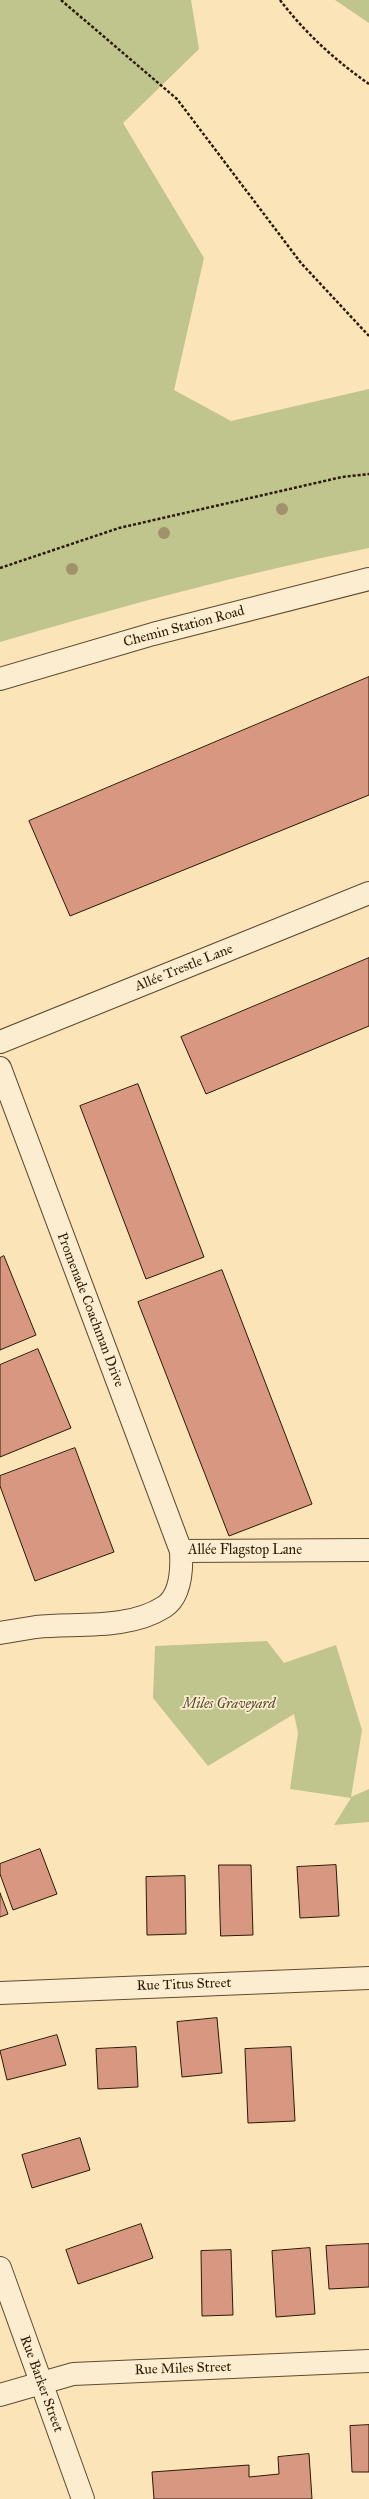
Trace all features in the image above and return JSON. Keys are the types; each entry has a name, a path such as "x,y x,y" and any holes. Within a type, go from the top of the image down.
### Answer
{"street":[{"name":"Chemin Station Road","path":"0,679 153,634 369,579"},
{"name":"Allée Trestle Lane","path":"0,1042 369,893"},
{"name":"Promenade Coachman Drive","path":"0,1068 181,1551"},
{"name":"Allée Flagstop Lane","path":"0,1633 36,1627 112,1623 144,1616 165,1606 179,1586 182,1568 181,1551 369,1550"},
{"name":"Rue Titus Street","path":"0,1993 369,1978"},
{"name":"Rue Barker Street","path":"0,2268 40,2383 83,2499"},
{"name":"Rue Miles Street","path":"0,2395 73,2374 369,2361"}],"path":[{"path":"60,0 177,99 301,263 369,336"},
{"path":"280,0 296,21 348,70 369,84"},
{"path":"0,568 66,544 178,513 342,477 369,474"}],"green space":[{"path":"0,0 191,0 199,49 123,123 204,258 174,390 231,421 369,389 369,548 276,568 184,591 0,642"},
{"path":"335,0 369,0 369,23"},
{"name":"Miles Graveyard","path":"267,1641 284,1663 336,1645 362,1730 351,1797 369,1789 369,1822 334,1825 351,1798 290,1789 298,1733 294,1714 208,1766 153,1698 155,1646"}],"building":[{"path":"369,677 369,795 70,916 29,821"},
{"path":"369,958 369,1026 206,1094 181,1037"},
{"path":"138,1084 204,1257 146,1279 80,1106"},
{"path":"4,1256 36,1335 0,1350 0,1258"},
{"path":"222,1270 312,1504 229,1536 138,1302"},
{"path":"38,1349 71,1428 0,1457 0,1365"},
{"path":"75,1448 114,1552 35,1581 0,1486 0,1476"},
{"path":"40,1849 57,1894 13,1910 0,1874 0,1864"},
{"path":"219,1865 251,1865 253,1935 221,1936"},
{"path":"336,1865 339,1916 300,1918 297,1867"},
{"path":"185,1876 186,1934 147,1935 146,1877"},
{"path":"0,1893 8,1914 0,1917"},
{"path":"217,2018 222,2073 182,2077 177,2022"},
{"path":"57,2035 66,2065 7,2080 0,2051"},
{"path":"136,2047 138,2087 98,2089 96,2049"},
{"path":"291,2047 295,2121 248,2123 245,2049"},
{"path":"80,2138 90,2170 32,2188 22,2155"},
{"path":"141,2224 153,2258 78,2284 66,2250"},
{"path":"369,2244 369,2287 329,2289 326,2246"},
{"path":"310,2248 315,2314 276,2317 272,2251"},
{"path":"231,2250 233,2315 202,2316 201,2251"},
{"path":"369,2425 369,2472 352,2472 350,2426"},
{"path":"309,2454 312,2499 154,2499 152,2472 249,2465 249,2477 279,2474 278,2457"}]}
